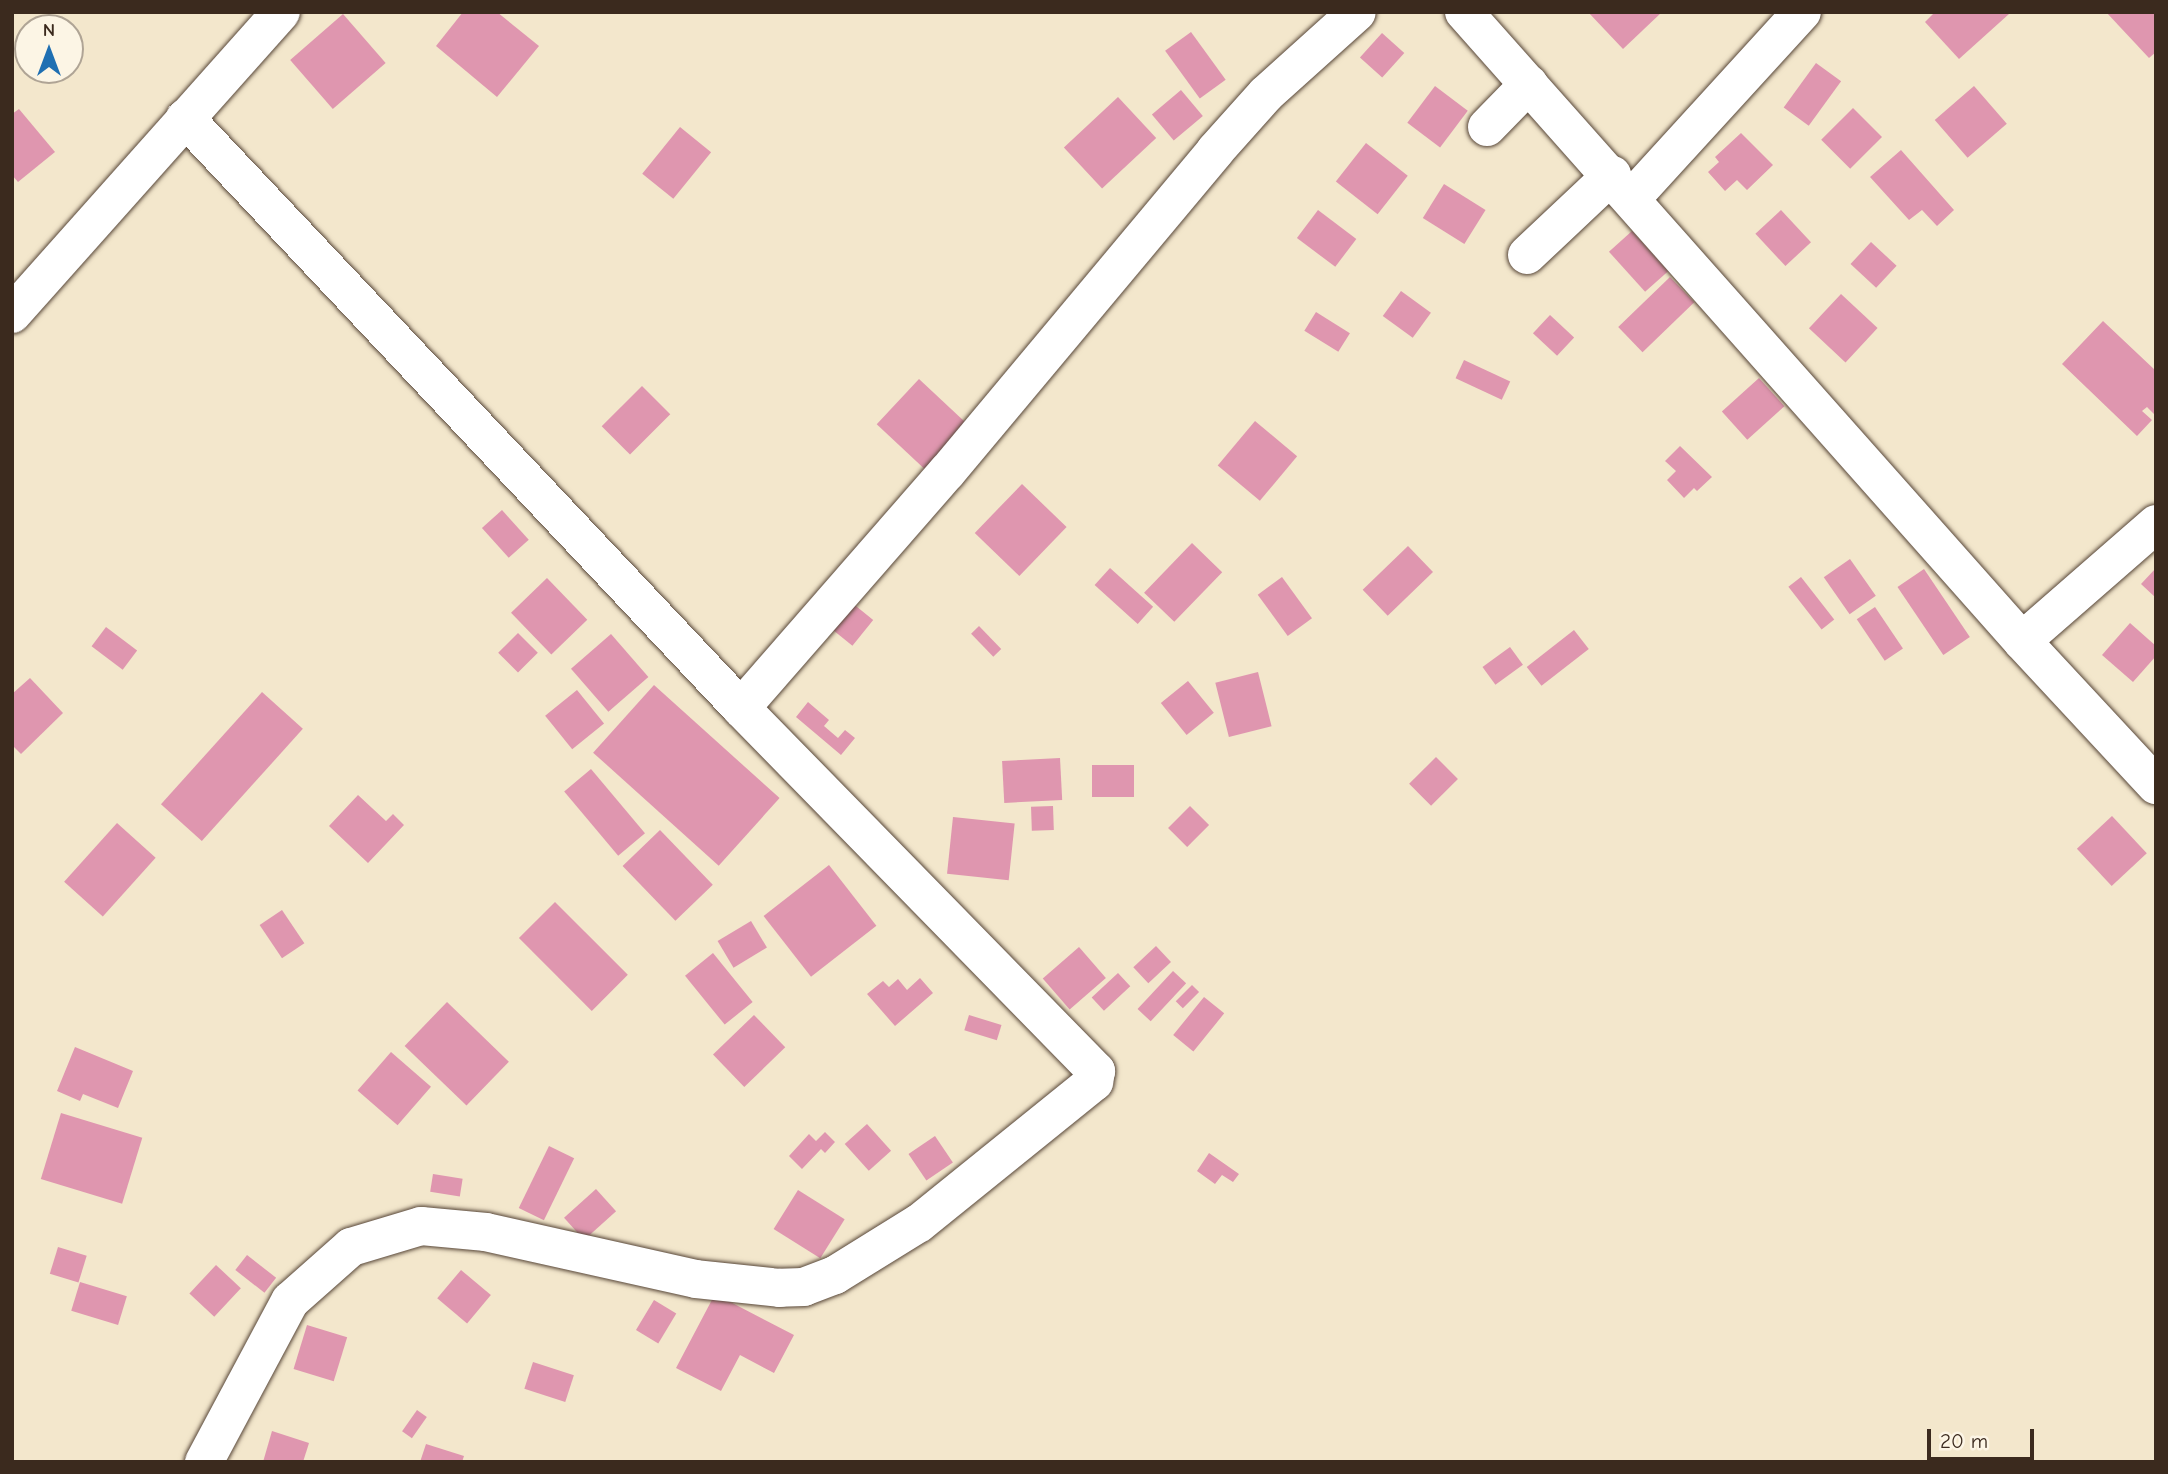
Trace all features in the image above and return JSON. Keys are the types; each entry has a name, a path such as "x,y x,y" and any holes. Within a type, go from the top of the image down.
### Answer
{"street":[{"path":"12,314 281,12"},
{"path":"741,708 956,462 1215,151 1266,94 1357,12"},
{"path":"1464,12 2022,641 2156,785"},
{"path":"1527,255 1622,187 1802,12"},
{"path":"1487,127 1529,84"},
{"path":"185,118 741,708 1021,997 1095,1067 1094,1082 919,1223 835,1275 804,1287 780,1288 696,1279 486,1231 421,1226 351,1247 290,1301 204,1462"},
{"path":"2022,641 2156,524"}],"building":[{"path":"463,12 497,12 539,46 497,97 436,46"},
{"path":"1588,12 1662,12 1623,49"},
{"path":"1935,12 2009,14 1959,59 1925,22"},
{"path":"2106,12 2156,12 2156,52 2149,58"},
{"path":"343,14 386,63 333,109 290,60"},
{"path":"1191,32 1226,80 1200,99 1165,51"},
{"path":"1382,33 1404,53 1382,78 1360,58"},
{"path":"1816,63 1841,81 1809,126 1784,107"},
{"path":"1435,86 1468,111 1440,147 1407,123"},
{"path":"1974,86 2007,124 1968,158 1935,120"},
{"path":"1181,90 1203,116 1174,140 1152,114"},
{"path":"1118,97 1156,138 1102,188 1064,147"},
{"path":"1853,108 1882,137 1850,169 1821,140"},
{"path":"19,109 55,152 18,182 12,175 12,114"},
{"path":"680,127 711,152 673,199 642,174"},
{"path":"1741,133 1773,165 1747,190 1737,180 1725,191 1708,172 1719,162 1715,157"},
{"path":"1366,143 1408,176 1378,214 1336,182"},
{"path":"1901,150 1954,210 1937,226 1922,210 1909,220 1870,177"},
{"path":"1444,184 1486,210 1464,244 1423,218"},
{"path":"1318,210 1356,239 1335,267 1297,238"},
{"path":"1781,210 1811,242 1785,266 1755,234"},
{"path":"1632,231 1668,271 1645,292 1609,252"},
{"path":"1871,242 1897,266 1876,288 1851,264"},
{"path":"1670,277 1694,302 1643,352 1618,327"},
{"path":"1401,291 1431,313 1413,338 1383,316"},
{"path":"1841,294 1878,328 1846,362 1809,328"},
{"path":"1316,312 1350,333 1338,352 1304,331"},
{"path":"1550,315 1574,338 1557,356 1533,333"},
{"path":"2103,321 2156,371 2156,416 2147,407 2142,411 2152,420 2137,436 2062,364"},
{"path":"1464,360 1510,382 1502,400 1456,378"},
{"path":"1759,378 1784,406 1747,440 1722,411"},
{"path":"919,379 977,433 934,478 877,424"},
{"path":"642,386 670,414 630,455 602,426"},
{"path":"1255,421 1297,456 1260,501 1218,465"},
{"path":"1680,446 1712,477 1697,491 1694,488 1684,498 1667,480 1676,471 1665,461"},
{"path":"1022,484 1067,527 1019,576 975,533"},
{"path":"502,510 529,540 509,558 482,528"},
{"path":"1192,543 1222,572 1174,622 1144,593"},
{"path":"1408,546 1433,572 1388,616 1363,590"},
{"path":"1850,559 1876,596 1850,614 1824,577"},
{"path":"1110,568 1153,607 1138,624 1095,585"},
{"path":"2156,568 2156,598 2141,584"},
{"path":"1924,569 1970,637 1943,655 1897,587"},
{"path":"1282,577 1312,618 1288,636 1258,595"},
{"path":"1801,577 1834,620 1822,629 1788,587"},
{"path":"547,578 587,620 551,654 511,613"},
{"path":"846,598 873,620 852,646 825,624"},
{"path":"1875,607 1903,648 1885,661 1857,619"},
{"path":"2130,623 2156,646 2156,656 2133,682 2102,655"},
{"path":"979,626 1001,649 993,657 971,634"},
{"path":"106,627 137,650 123,670 92,646"},
{"path":"1574,630 1589,649 1541,686 1527,667"},
{"path":"518,633 538,653 518,673 498,653"},
{"path":"611,634 648,677 608,712 571,669"},
{"path":"1510,647 1523,665 1495,685 1482,667"},
{"path":"1258,672 1272,726 1229,737 1215,683"},
{"path":"30,678 63,713 21,754 12,745 12,694"},
{"path":"1188,681 1214,713 1187,735 1161,703"},
{"path":"654,685 780,798 719,866 593,753"},
{"path":"577,690 604,723 572,749 545,716"},
{"path":"262,692 303,729 202,841 161,804"},
{"path":"808,702 829,720 824,726 838,738 845,730 855,738 841,755 796,717"},
{"path":"1436,757 1458,779 1431,806 1409,784"},
{"path":"1060,758 1062,800 1004,803 1002,761"},
{"path":"1092,765 1134,765 1134,797 1092,797"},
{"path":"591,769 645,833 618,856 564,791"},
{"path":"358,795 386,821 393,814 404,825 368,863 329,826"},
{"path":"1053,806 1054,830 1032,831 1031,807"},
{"path":"1190,806 1209,825 1187,847 1168,828"},
{"path":"2112,816 2147,853 2112,886 2077,849"},
{"path":"953,817 1015,823 1009,880 947,874"},
{"path":"117,823 156,858 103,917 64,882"},
{"path":"660,830 713,885 675,921 623,866"},
{"path":"829,865 876,926 811,977 764,916"},
{"path":"555,902 628,975 592,1011 519,938"},
{"path":"282,910 304,943 282,958 260,925"},
{"path":"751,921 767,948 734,968 718,941"},
{"path":"1156,946 1171,962 1148,983 1133,967"},
{"path":"1079,947 1106,978 1070,1009 1043,978"},
{"path":"713,953 753,1002 725,1025 685,976"},
{"path":"1173,971 1186,983 1151,1021 1138,1009"},
{"path":"1118,973 1130,986 1104,1011 1092,998"},
{"path":"920,978 933,993 895,1026 867,994 883,981 889,987 898,979 907,990"},
{"path":"1192,985 1199,992 1183,1008 1176,1001"},
{"path":"1204,997 1224,1013 1193,1051 1173,1035"},
{"path":"447,1002 509,1062 466,1106 405,1046"},
{"path":"754,1015 785,1047 744,1087 713,1055"},
{"path":"969,1015 1002,1025 997,1040 964,1030"},
{"path":"75,1047 133,1071 118,1108 83,1094 80,1101 57,1091"},
{"path":"391,1052 431,1087 398,1125 358,1090"},
{"path":"61,1113 142,1138 122,1204 41,1179"},
{"path":"867,1124 891,1151 869,1171 845,1144"},
{"path":"825,1132 835,1142 825,1153 821,1149 802,1169 789,1156 809,1134 816,1141"},
{"path":"935,1136 953,1163 926,1180 908,1154"},
{"path":"549,1146 574,1158 544,1220 519,1208"},
{"path":"1209,1153 1239,1174 1233,1182 1222,1175 1215,1184 1197,1171"},
{"path":"433,1174 463,1179 460,1196 430,1192"},
{"path":"596,1189 616,1211 584,1240 564,1218"},
{"path":"798,1190 845,1219 820,1258 774,1229"},
{"path":"58,1247 87,1256 79,1283 50,1274"},
{"path":"247,1255 276,1278 264,1293 235,1270"},
{"path":"216,1265 241,1288 214,1317 189,1294"},
{"path":"461,1270 491,1295 467,1323 437,1298"},
{"path":"80,1282 127,1296 118,1325 71,1311"},
{"path":"715,1294 794,1335 774,1373 740,1355 721,1391 676,1368"},
{"path":"654,1300 676,1313 658,1343 636,1330"},
{"path":"307,1325 347,1337 334,1381 294,1369"},
{"path":"533,1362 574,1375 565,1402 524,1389"},
{"path":"417,1410 427,1417 412,1438 402,1431"},
{"path":"272,1431 309,1443 303,1462 263,1462"},
{"path":"426,1444 464,1456 462,1462 420,1462"}]}
